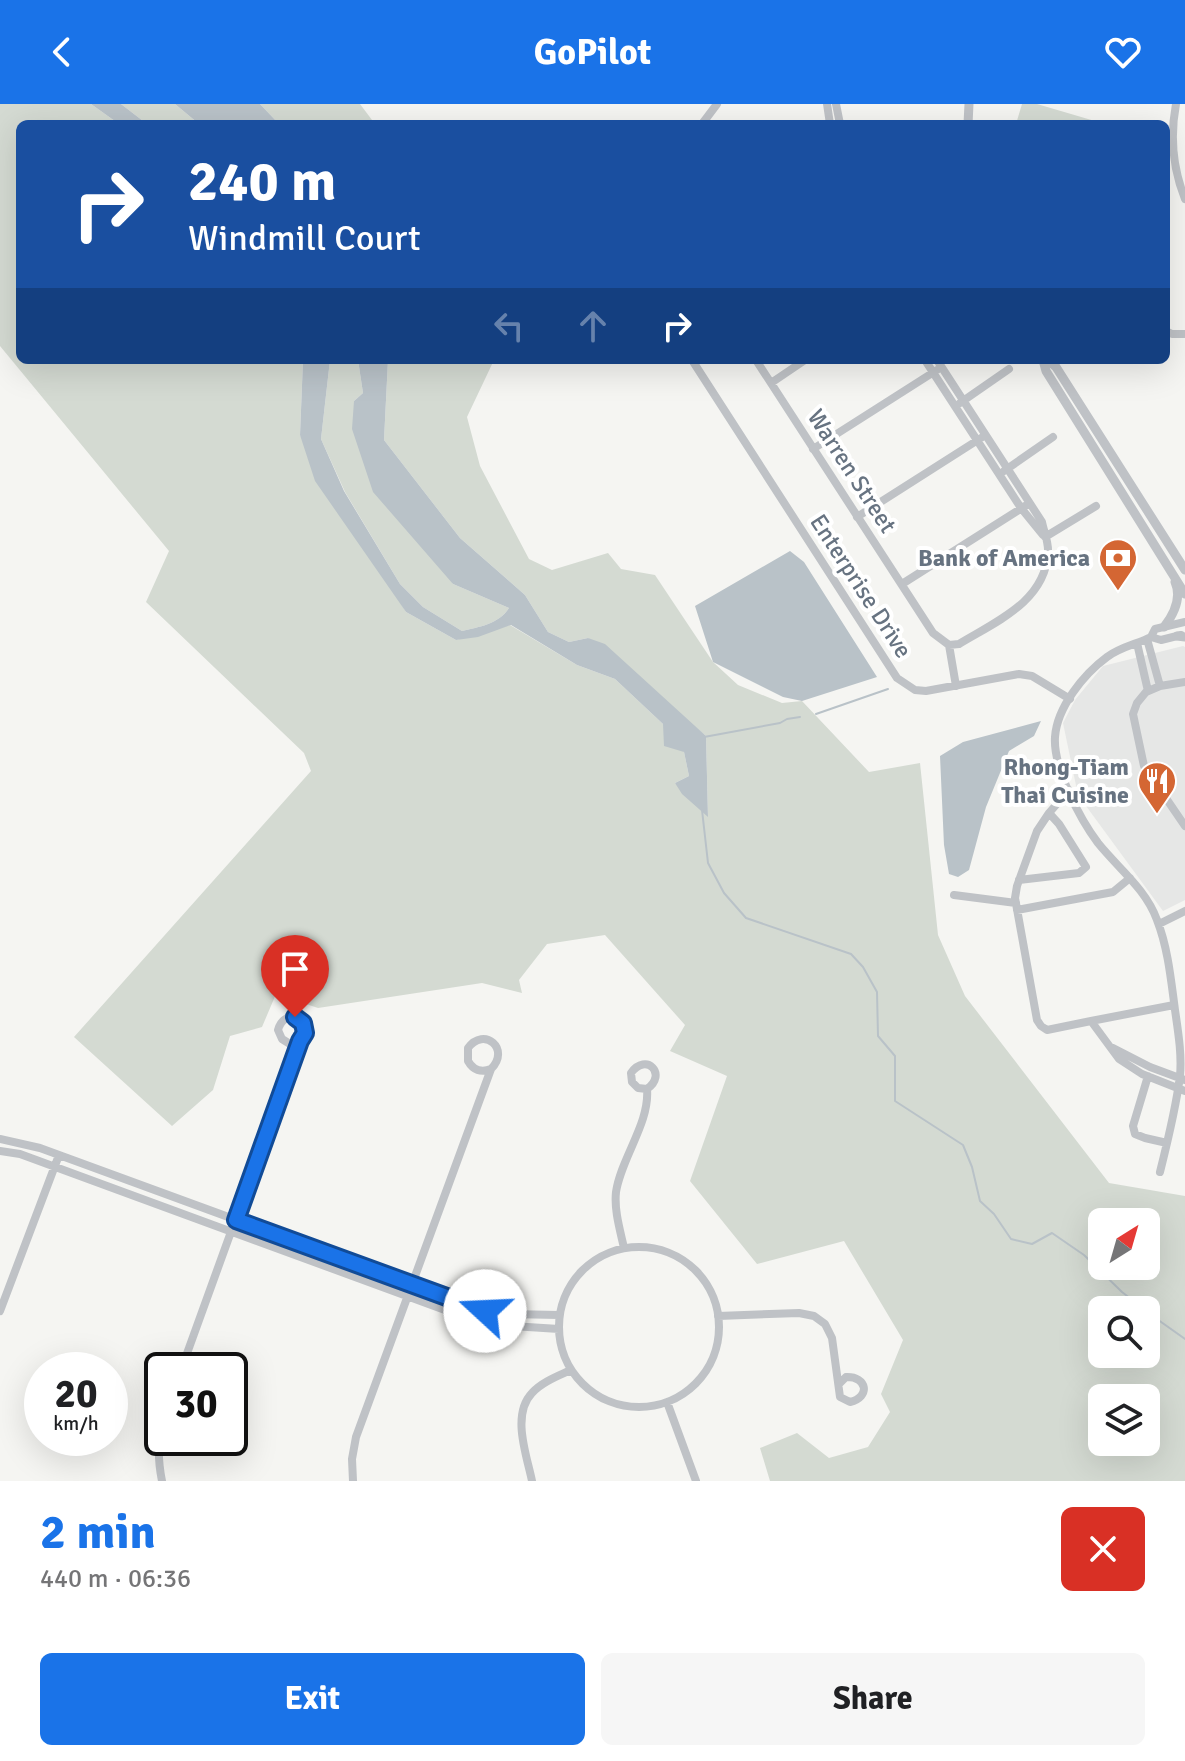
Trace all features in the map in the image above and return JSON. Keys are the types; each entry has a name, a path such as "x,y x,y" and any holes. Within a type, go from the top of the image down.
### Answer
{"street":[{"path":"1176,104 1173,143 1185,199"},
{"name":"Enterprise Drive","path":"695,364 897,678 915,690 926,691 1019,674 1032,676 1070,699"},
{"name":"Warren Street","path":"759,364 933,633 949,645"},
{"path":"771,383 799,364"},
{"path":"1045,364 1046,371 1185,594"},
{"path":"1051,364 1185,568"},
{"path":"813,449 937,367 1045,537 1049,550 1035,592 1022,605 959,644 949,645 956,686"},
{"path":"959,403 1009,369"},
{"path":"1003,472 1053,437"},
{"path":"857,517 981,438"},
{"path":"902,584 1025,505"},
{"path":"1045,537 1096,506"},
{"path":"1164,627 1177,603 1177,588 1170,571"},
{"path":"1148,691 1145,640 1155,629 1185,622"},
{"path":"1160,1172 1182,1079 1169,971 1159,924 1150,904 1097,841 1080,814 1057,756 1055,738 1070,699 1106,658 1115,651 1145,640 1182,636"},
{"path":"1145,640 1160,686"},
{"path":"1185,682 1148,691 1137,703 1133,714 1144,766 1185,826"},
{"path":"1069,790 1037,831 1017,886 1017,906 1037,1020 1047,1030 1174,1005"},
{"path":"1019,880 1079,873 1086,867 1049,813"},
{"path":"954,895 1017,906 1113,892 1130,878"},
{"path":"1159,924 1185,911"},
{"path":"1091,1021 1119,1059 1181,1090"},
{"path":"353,1481 352,1459 356,1437 491,1069 498,1060 495,1045 486,1039 475,1040 466,1054 468,1061 481,1071 491,1069"},
{"path":"188,1352 300,1041"},
{"path":"1110,1047 1182,1079"},
{"path":"1148,1076 1133,1126 1135,1134 1167,1143"},
{"path":"624,1248 615,1205 616,1188 646,1108 647,1089"},
{"path":"0,1139 59,1155 485,1311 559,1315"},
{"path":"0,1151 20,1154 483,1324 559,1329"},
{"path":"0,1311 59,1155"},
{"path":"650,1247 674,1255 696,1270 711,1291 718,1316 719,1338 713,1359 702,1377 686,1392 667,1402 646,1407 624,1406 603,1399 585,1387 571,1370 562,1350 559,1329 559,1315 567,1291 581,1271 600,1256 624,1248 650,1247"},
{"path":"718,1316 799,1313 814,1316 825,1324 832,1338 839,1384"},
{"path":"532,1481 522,1429 525,1402 543,1384 571,1370"},
{"path":"667,1402 696,1481"},
{"path":"159,1456 162,1481"}],"shaded area":[{"path":"0,104 91,104 113,120 16,120 16,364 303,364 300,435 406,612 456,640 510,625 577,665 615,679 663,724 684,752 689,776 675,783 708,816 706,736 588,638 569,642 548,632 525,595 460,538 384,440 388,364 492,364 467,417 480,466 529,559 552,570 608,553 621,569 655,575 713,662 738,685 782,703 802,701 869,772 920,763 938,935 965,996 1109,1183 1185,1196 1185,1481 770,1481 760,1448 797,1433 829,1458 868,1447 890,1412 881,1394 903,1340 844,1241 757,1264 690,1181 727,1076 670,1051 685,1025 605,935 547,944 519,980 522,993 482,983 318,1008 276,994 262,1027 230,1036 213,1090 172,1126 74,1037 311,771 304,753 146,602 169,551 0,346"},
{"path":"91,104 121,104 142,120 113,120"},
{"path":"121,104 175,104 194,120 142,120"},
{"path":"175,104 260,104 275,120 194,120"},
{"path":"260,104 360,104 372,120 275,120"},
{"path":"1022,104 1037,104 1091,120 1017,120"},
{"path":"303,364 330,364 321,439 344,491 400,584 423,607 462,631 494,621 505,613 509,608 453,584 373,492 352,429 354,401 363,393 359,364 388,364 384,440 460,538 525,595 548,632 569,642 588,638 605,644 706,736 708,817 682,794 675,783 689,776 684,752 664,746 663,724 615,679 577,665 511,625 478,637 456,640 406,612 315,481 300,435"},
{"path":"330,364 359,364 363,393 354,401 453,584 509,608 505,613 488,624 462,631 423,607 400,584 345,492 321,439"},
{"path":"790,551 804,562 877,677 802,701 783,697 713,662 695,606"},
{"path":"1183,646 1185,900 1163,911 1078,795 1063,723 1075,700 1103,666"},
{"path":"1041,721 1034,736 1009,751 986,807 969,870 958,877 949,874 944,845 940,756 963,742"}],"waterway":[{"path":"816,714 888,689"},
{"path":"704,737 800,717"},
{"path":"702,810 708,863 724,893 746,918 851,954 863,967 877,992 878,1036 895,1056 895,1101 963,1145 980,1201 994,1214 1011,1239 1032,1244 1052,1233 1084,1255 1127,1296"},
{"path":"1160,1321 1185,1339"}],"place":[{"name":"Bank of America","path":"1118,592"},
{"name":"Rhong-Tiam Thai Cuisine","path":"1157,815"}],"route":[{"path":"295,1017 303,1023 305,1033 236,1220 485,1311"}]}
